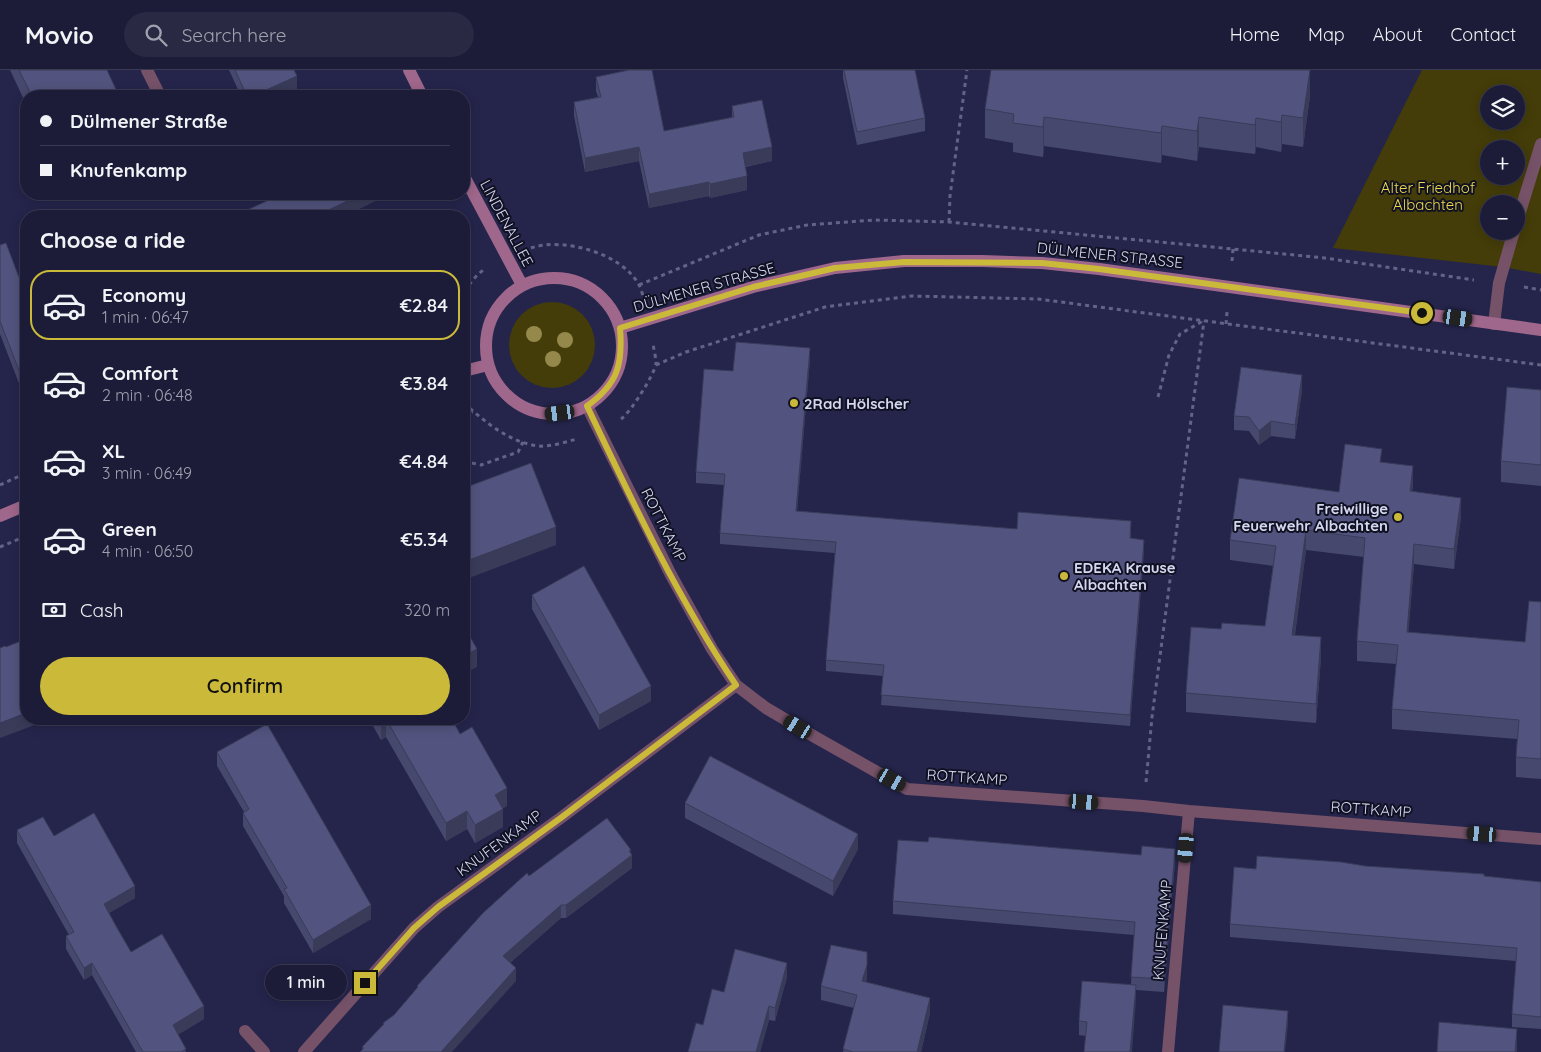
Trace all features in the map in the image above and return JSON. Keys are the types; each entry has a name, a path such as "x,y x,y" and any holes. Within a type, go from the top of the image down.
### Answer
{"main road":[{"path":"408,70 419,90"},
{"name":"LINDENALLEE","path":"470,187 522,285"},
{"name":"DÜLMENER STRASSE","path":"620,328 753,287 835,268 904,262 1042,263 1230,286 1541,330"},
{"name":"DÜLMENER STRASSE","path":"546,278 571,280 593,290 610,307 620,328 622,351 617,371 606,389 587,406 571,412 550,414 529,410 511,399 496,383 488,364 485,341 491,318 504,299 522,285 546,278"},
{"path":"470,369 488,364"},
{"path":"0,516 20,508"}],"street":[{"path":"147,70 157,90"},
{"path":"1525,196 1541,144"},
{"path":"1494,324 1499,283 1511,240"},
{"name":"ROTTKAMP","path":"587,406 671,575 712,649 736,685 766,708 907,789 1143,806 1541,839"},
{"name":"KNUFENKAMP","path":"304,1052 414,928 438,907 562,817 736,685"},
{"name":"KNUFENKAMP","path":"1168,1052 1189,811"},
{"path":"244,1032 264,1052"}],"path":[{"path":"949,222 950,196 967,70"},
{"path":"538,245 560,243 604,255 627,269 639,285"},
{"path":"470,284 478,274"},
{"path":"624,417 648,383 656,364 686,352 825,307 912,296 1038,299 1541,365"},
{"path":"1158,397 1170,355 1180,334 1204,321"},
{"path":"1143,806 1152,717 1204,321"},
{"path":"470,408 492,426 515,440 539,446 557,445"},
{"path":"470,412 474,412"},
{"path":"472,464 481,465 518,452 523,442"},
{"path":"0,484 20,476"},
{"path":"0,548 20,539"}],"green space":[{"name":"Alter Friedhof Albachten","path":"1422,70 1541,70 1541,274 1503,267 1333,248"},
{"path":"552,302 568,305 576,309 588,321 592,329 595,345 592,361 588,369 576,381 568,385 552,388 536,385 528,381 516,369 512,361 509,345 512,329 516,321 528,309 536,305"}],"building":[{"path":"19,70 107,70 116,90 29,90"},
{"path":"235,70 294,70 297,76 266,90 244,90"},
{"path":"629,70 652,70 664,131 734,117 732,106 762,100 772,147 743,153 747,176 649,194 639,147 585,158 574,102 601,97 596,77"},
{"path":"844,70 915,70 925,118 857,132"},
{"path":"991,70 1310,70 1303,118 1282,115 1281,122 1256,118 1255,125 1199,117 1197,131 1162,126 1161,133 1044,117 1043,127 1013,123 1014,114 985,109"},
{"path":"269,200 349,200 329,210 247,210"},
{"path":"6,243 20,280 20,373 0,321 0,245"},
{"path":"736,342 810,348 796,511 1017,529 1018,512 1131,521 1130,538 1144,540 1130,715 881,695 884,665 826,660 836,542 720,533 725,474 696,472 704,369 733,371"},
{"path":"1241,367 1302,375 1295,425 1271,421 1259,431 1249,417 1234,416"},
{"path":"1507,387 1541,390 1541,465 1501,461"},
{"path":"1345,444 1382,449 1380,462 1413,466 1410,491 1461,498 1454,549 1414,544 1407,632 1525,642 1529,601 1541,602 1541,759 1516,757 1519,720 1392,709 1398,645 1357,641 1365,538 1306,530 1292,635 1321,637 1316,704 1186,693 1191,627 1221,629 1222,623 1265,626 1276,546 1230,540 1239,478 1339,492"},
{"path":"531,463 556,527 470,560 470,486"},
{"path":"584,566 651,686 599,715 532,595"},
{"path":"470,637 477,649 470,653"},
{"path":"20,641 20,715 0,723 0,648"},
{"path":"268,725 371,905 313,940 284,889 287,888 243,813 249,809 217,752"},
{"path":"389,725 455,725 460,734 472,727 507,788 495,795 503,809 475,825 467,811 446,823"},
{"path":"710,756 858,834 833,881 685,803"},
{"path":"94,813 135,886 104,904 117,928 131,952 162,934 204,1006 173,1025 186,1049 181,1052 143,1052 92,963 84,968 66,936 74,932 17,830 43,817 54,836"},
{"path":"607,818 631,850 629,851 632,855 566,905 561,905 503,956 516,968 441,1052 360,1052 364,1048 362,1047 383,1023 394,1015 417,986 483,913 527,873 529,876"},
{"path":"929,837 1141,855 1142,846 1175,849 1164,979 1131,977 1135,922 893,901 898,840 928,842"},
{"path":"1257,856 1484,874 1484,876 1541,882 1541,1017 1512,1014 1517,948 1230,924 1234,867 1256,869"},
{"path":"831,945 867,952 867,965 862,981 930,998 917,1052 853,1052 843,1049 857,995 821,986"},
{"path":"735,949 787,963 775,1008 769,1006 756,1052 688,1052 696,1023 703,1025 712,989 724,992"},
{"path":"1082,981 1136,985 1130,1052 1084,1052 1087,1022 1079,1021"},
{"path":"1223,1005 1288,1011 1284,1052 1219,1052"},
{"path":"1439,1022 1517,1029 1515,1052 1437,1052"}],"place":[{"name":"2Rad Hölscher","path":"794,403"},
{"name":"Freiwillige Feuerwehr Albachten","path":"1398,517"},
{"name":"EDEKA Krause Albachten","path":"1064,576"}],"route":[{"path":"365,983 414,928 438,907 562,817 736,685 712,649 671,575 587,406 606,389 617,371 622,351 620,328 753,287 835,268 904,262 1042,263 1422,313"}]}
